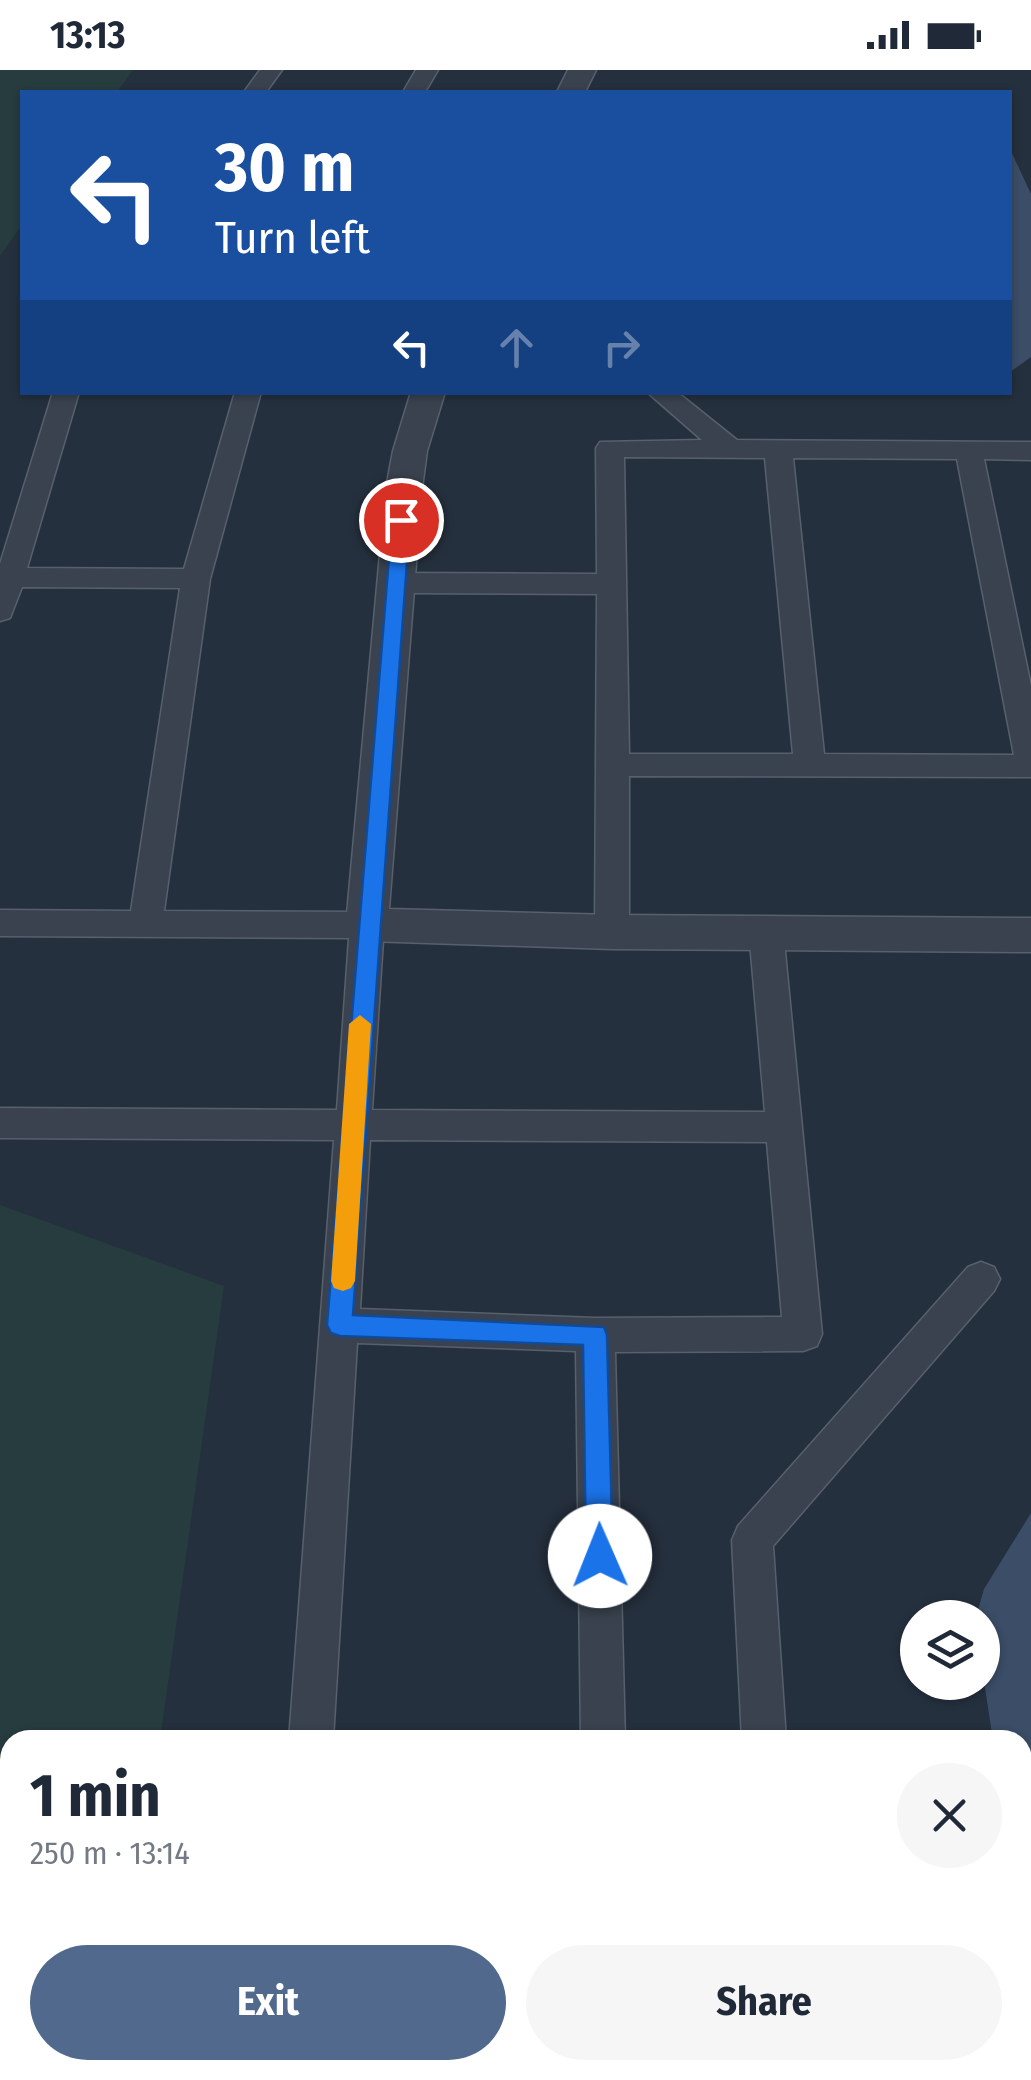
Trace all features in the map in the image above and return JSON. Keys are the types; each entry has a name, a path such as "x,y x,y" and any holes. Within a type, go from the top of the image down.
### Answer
{"street":[{"path":"0,611 65,395"},
{"path":"146,924 196,579 247,395"},
{"path":"312,1730 394,583 410,451 427,395"},
{"path":"664,395 729,448"},
{"path":"612,932 610,448 1031,451"},
{"path":"778,449 810,765"},
{"path":"614,765 1031,764 968,450"},
{"path":"8,577 196,579"},
{"path":"394,583 610,584"},
{"path":"0,923 1031,935"},
{"path":"340,1325 595,1335 803,1334 766,931"},
{"path":"0,1123 784,1127"},
{"path":"763,1730 752,1540 981,1279"},
{"path":"595,1335 603,1730"}],"green space":[{"path":"0,70 133,70 118,90 20,90 20,228 0,256"},
{"path":"0,1205 224,1286 161,1730 0,1730"}],"water":[{"path":"1012,153 1031,194 1031,357 1012,371"},
{"path":"1031,1513 1031,1730 991,1730 987,1700 1000,1700 1000,1600 981,1600"}],"slow traffic":[{"path":"343,1281 360,1024"}],"route":[{"path":"401,520 368,906 340,1325 595,1335 600,1556"}]}
